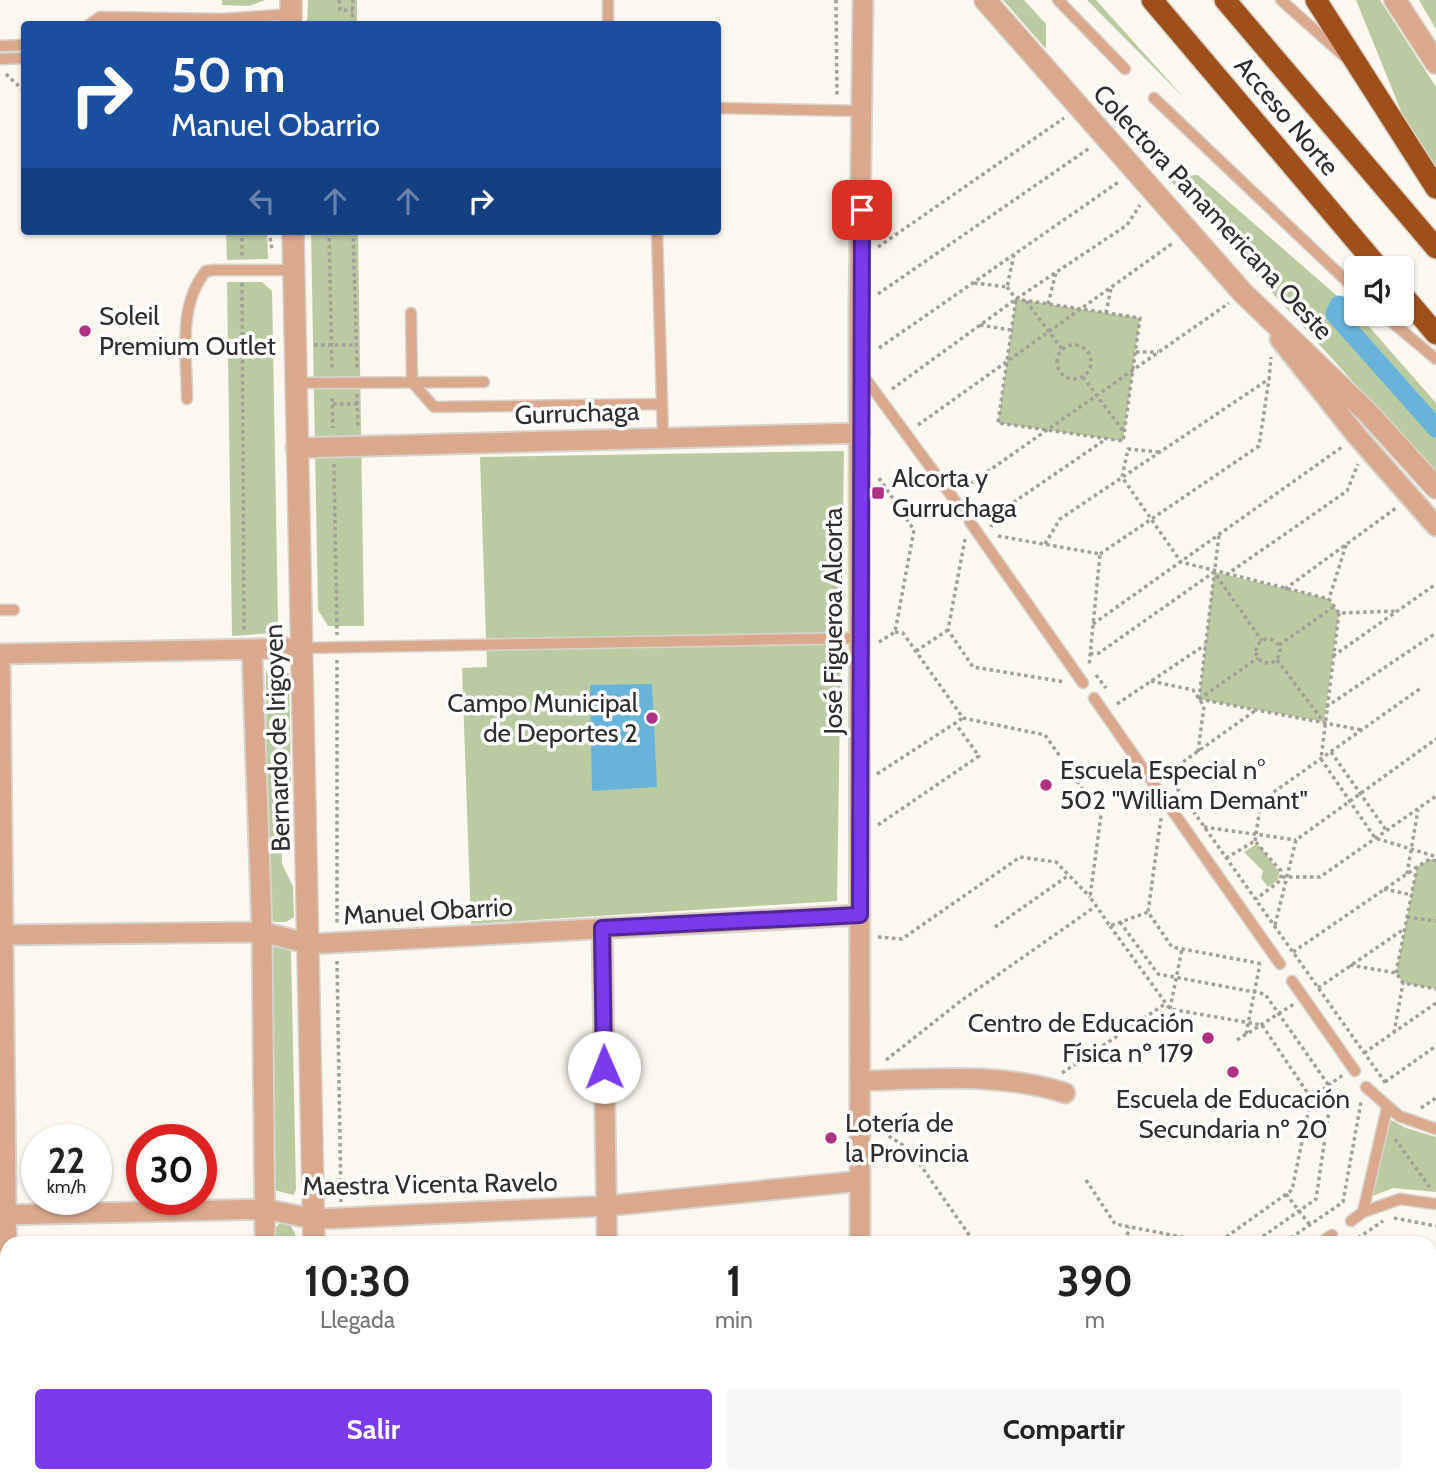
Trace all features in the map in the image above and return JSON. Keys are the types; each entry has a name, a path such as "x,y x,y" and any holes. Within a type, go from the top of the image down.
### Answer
{"highway":[{"name":"Acceso Norte","path":"1153,0 1370,256"},
{"name":"Acceso Norte","path":"1225,0 1436,248"},
{"path":"1316,0 1367,75 1436,188"},
{"path":"1414,308 1436,334"}],"street":[{"name":"José Figueroa Alcorta","path":"860,1236 859,307 863,0"},
{"name":"Colectora Panamericana Oeste","path":"985,0 1247,297 1368,413 1436,488"},
{"path":"1395,0 1436,63"},
{"name":"Bernardo de Irigoyen","path":"293,235 314,1236"},
{"path":"1247,297 1362,441 1436,526"},
{"name":"Gurruchaga","path":"296,448 860,433"},
{"path":"4,1236 0,654 302,648"},
{"name":"Bernardo de Irigoyen","path":"248,649 262,932 265,1236"},
{"name":"Manuel Obarrio","path":"2,935 262,932 310,944 860,915"},
{"path":"602,928 607,1236"},
{"path":"860,1081 970,1078 1042,1086 1065,1093"},
{"name":"Maestra Vicenta Ravelo","path":"3,1215 265,1209 314,1219 341,1218 606,1206 860,1181"}],"lane":[{"path":"608,0 608,21"},
{"path":"1058,0 1125,69"},
{"path":"1281,0 1367,75"},
{"path":"95,21 100,18 223,19 291,13"},
{"path":"0,46 21,45"},
{"path":"0,59 21,58"},
{"path":"1154,98 1344,279"},
{"path":"721,108 863,111"},
{"path":"657,235 663,437"},
{"path":"187,399 189,298 206,271 294,270"},
{"path":"411,313 412,382 434,407 662,404"},
{"path":"1397,326 1436,359"},
{"path":"859,371 959,506"},
{"path":"295,383 484,382"},
{"path":"970,522 1083,683"},
{"path":"0,610 14,610"},
{"path":"302,648 860,646"},
{"path":"1094,698 1156,787"},
{"path":"1167,803 1280,964"},
{"path":"1292,981 1350,1072"},
{"path":"1366,1087 1387,1108 1410,1122 1436,1129"},
{"path":"1363,1212 1387,1108"},
{"path":"1351,1221 1363,1212 1400,1199 1436,1204"}],"path":[{"path":"339,0 340,10 353,11"},
{"path":"352,21 353,0"},
{"path":"836,0 837,111"},
{"path":"0,74 6,74 21,89"},
{"path":"861,259 1078,108"},
{"path":"859,307 1104,138"},
{"path":"860,344 868,355 1134,171"},
{"path":"892,389 1016,299 1127,225 1151,189"},
{"path":"918,425 1189,232"},
{"path":"242,235 248,649"},
{"path":"329,235 337,648 341,1218"},
{"path":"354,235 359,446"},
{"path":"1007,287 1014,254"},
{"path":"1048,304 1056,272"},
{"path":"972,283 1007,287 1016,299 1140,318 1122,441"},
{"path":"1106,313 1111,288"},
{"path":"964,488 1158,352 1247,297"},
{"path":"1016,299 998,423 1122,441 1128,449 1161,452"},
{"path":"1026,301 1062,349"},
{"path":"980,325 1011,330"},
{"path":"984,517 998,537 1100,554 1259,446 1274,331"},
{"path":"295,345 356,345"},
{"path":"1077,345 1087,351 1091,368 1083,377 1072,380 1061,375 1056,365 1062,349 1077,345"},
{"path":"1136,352 1158,352"},
{"path":"884,377 899,398"},
{"path":"1083,377 1124,432"},
{"path":"1045,544 1060,519 1269,379"},
{"path":"333,404 358,404"},
{"path":"912,416 926,435"},
{"path":"991,527 995,515 1106,439"},
{"path":"1093,624 1219,535 1362,441"},
{"path":"1227,575 1347,491 1362,441"},
{"path":"1128,449 1122,477 1181,562 1329,599 1339,613 1321,759 1375,838 1434,857"},
{"path":"860,471 878,477 914,530 895,632"},
{"path":"956,478 971,498"},
{"path":"1284,589 1411,497"},
{"path":"916,651 947,629 965,535"},
{"path":"1199,699 1219,535"},
{"path":"1329,599 1347,543"},
{"path":"1100,554 1089,665 1124,714"},
{"path":"1214,572 1262,641"},
{"path":"1090,654 1099,653 1214,572"},
{"path":"1333,656 1436,584"},
{"path":"1279,645 1335,607"},
{"path":"1339,613 1397,611"},
{"path":"947,629 973,667 1069,683"},
{"path":"860,646 895,632 902,632 963,718 1045,736 1101,815 1090,897"},
{"path":"1326,708 1436,632"},
{"path":"1269,639 1279,645 1281,653 1277,660 1269,664 1258,659 1257,647 1262,641 1269,639"},
{"path":"1116,704 1206,644"},
{"path":"1199,699 1258,659"},
{"path":"1277,660 1324,722"},
{"path":"1150,681 1193,690 1204,706 1198,752"},
{"path":"1255,841 1261,801 1421,688"},
{"path":"1199,699 1362,730"},
{"path":"1166,774 1257,710"},
{"path":"860,785 963,718"},
{"path":"860,837 979,756 956,723"},
{"path":"1275,927 1284,877 1296,840 1436,739"},
{"path":"1331,752 1386,831"},
{"path":"1159,764 1390,1088"},
{"path":"1255,899 1284,877 1320,877 1436,796"},
{"path":"1407,874 1409,848 1419,807"},
{"path":"1161,813 1148,912 1172,947 1269,965"},
{"path":"1204,827 1296,840"},
{"path":"1226,858 1255,841"},
{"path":"1255,841 1268,853 1284,877"},
{"path":"860,944 880,937 902,939 1020,856 1056,862 1090,897 1170,1009 1262,1025 1311,1098"},
{"path":"1293,952 1434,857"},
{"path":"1396,973 1417,867"},
{"path":"995,928 1069,875"},
{"path":"1384,889 1412,895"},
{"path":"860,1081 962,1000 1096,906"},
{"path":"1110,926 1148,912"},
{"path":"1407,917 1436,921"},
{"path":"1120,922 1158,974 1265,994 1332,1090 1316,1199 1264,1236"},
{"path":"1318,988 1405,928"},
{"path":"1170,1009 1182,949"},
{"path":"1246,1034 1261,964"},
{"path":"1350,965 1396,973 1404,983 1436,989"},
{"path":"1394,1033 1404,983"},
{"path":"1290,996 1303,1013"},
{"path":"1237,1040 1296,1003"},
{"path":"1364,1053 1436,1003"},
{"path":"1042,1086 1166,1004"},
{"path":"1385,1082 1436,1046"},
{"path":"1338,1063 1350,1072 1351,1082"},
{"path":"1229,1236 1292,1190 1311,1098 1350,1072"},
{"path":"1294,1236 1343,1202 1362,1098"},
{"path":"1422,1108 1436,1098"},
{"path":"1412,1105 1429,1110"},
{"path":"860,1117 910,1150 970,1236"},
{"path":"1384,1122 1436,1196"},
{"path":"1086,1180 1115,1224 1177,1236"},
{"path":"1286,1194 1310,1225"},
{"path":"1361,1236 1389,1218 1398,1217 1436,1226"},
{"path":"1127,1236 1129,1227"}],"green space":[{"path":"222,0 265,0 249,6 222,5"},
{"path":"308,0 357,0 357,21 307,21"},
{"path":"1003,0 1024,0 1046,24 1046,49"},
{"path":"1087,0 1096,0 1186,100"},
{"path":"1356,0 1380,0 1436,87 1436,176 1410,133"},
{"path":"1419,0 1436,0 1436,29"},
{"path":"1198,175 1344,302 1344,326 1369,326 1436,403 1436,473 1167,177"},
{"path":"226,235 267,235 268,259 227,260"},
{"path":"311,235 358,235 364,626 328,626 318,610"},
{"path":"227,282 262,282 272,291 278,621 271,633 232,636"},
{"path":"1016,299 1140,318 1123,441 998,423"},
{"name":"Campo Municipal de Deportes 2","path":"844,451 837,901 471,924 462,668 487,667 480,457"},
{"path":"1214,572 1329,599 1339,613 1324,722 1199,699"},
{"path":"272,666 282,666 289,674 291,787 280,800 282,864 293,886 294,917 286,922 274,922 268,912 266,672"},
{"path":"1255,845 1260,846 1279,872 1278,880 1268,887 1261,878 1263,871 1244,852"},
{"path":"1430,859 1436,861 1436,989 1403,983 1396,973 1417,867"},
{"path":"284,945 291,951 296,1190 293,1195 274,1190 272,953 274,946"},
{"path":"1389,1119 1406,1128 1436,1137 1436,1192 1393,1188 1370,1197"},
{"path":"289,1223 295,1236 272,1236 279,1224"}],"water":[{"path":"652,684 657,787 592,791 590,685"}],"waterway":[{"path":"1339,305 1335,314 1436,428"}],"place":[{"name":"Soleil Premium Outlet","path":"85,331"},
{"name":"Alcorta y Gurruchaga","path":"878,493"},
{"name":"Campo Municipal de Deportes 2","path":"652,718"},
{"name":"Escuela Especial n° 502 \"William Demant\"","path":"1046,785"},
{"name":"Centro de Educación Física nº 179","path":"1208,1038"},
{"name":"Escuela de Educación Secundaria nº 20","path":"1233,1072"},
{"name":"Lotería de la Provincia","path":"831,1138"}],"route":[{"path":"604,1067 602,928 860,915 859,307 862,210"}]}
